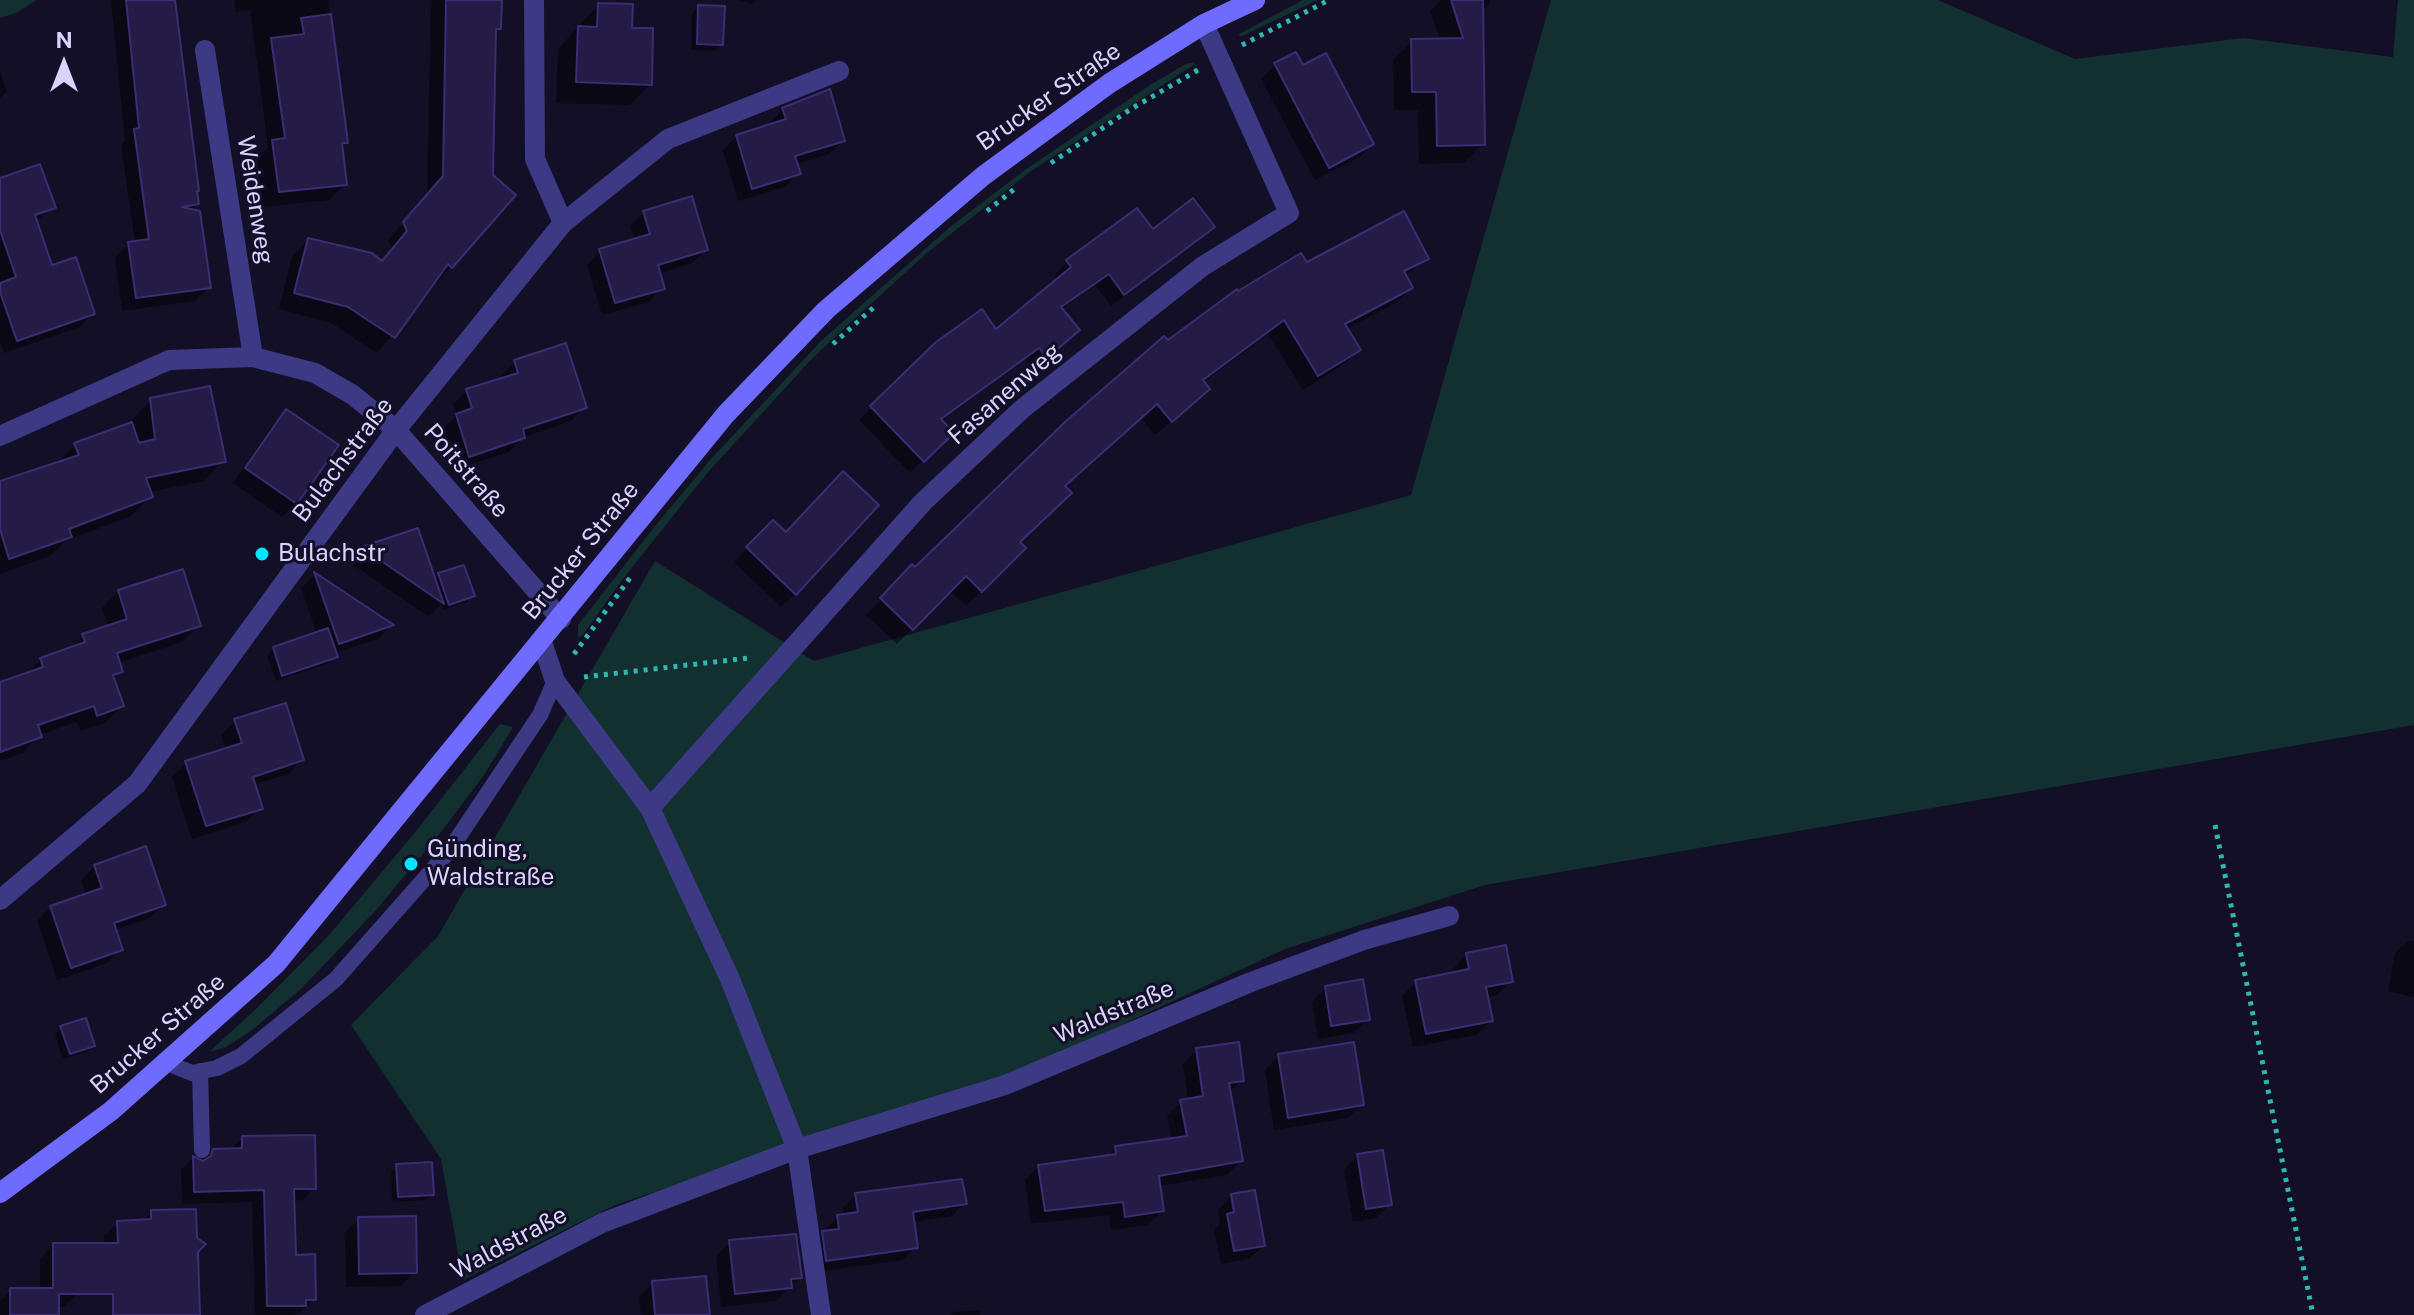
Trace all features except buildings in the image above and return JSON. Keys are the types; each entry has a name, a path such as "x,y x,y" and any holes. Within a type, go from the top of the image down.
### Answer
{"main road":[{"name":"Brucker Straße","path":"0,1193 111,1111 276,964 726,414 826,310 983,176 1110,83 1204,24 1255,0"}],"street":[{"path":"534,0 535,159 563,223"},
{"name":"Fasanenweg","path":"650,808 923,502 1022,409 1203,266 1289,213 1204,24"},
{"name":"Weidenweg","path":"205,50 253,357"},
{"name":"Bulachstraße","path":"0,900 137,784 396,430 563,223 668,139 839,71"},
{"name":"Poitstraße","path":"0,435 169,360 253,357 315,373 353,395 396,430 561,619"},
{"path":"542,642 555,681 650,808 730,979 797,1149 821,1315"},
{"name":"Waldstraße","path":"425,1315 602,1223 797,1149 1005,1085 1251,982 1364,940 1449,916"}],"lane":[{"path":"167,1063 192,1073 217,1068 241,1056 336,979 449,851 540,715 555,681"},
{"path":"200,1071 202,1150"}],"path":[{"path":"1039,171 1131,109 1289,18 1329,0"},
{"path":"981,216 1027,180"},
{"path":"830,348 880,302"},
{"path":"555,681 637,569"},
{"path":"555,681 786,654"},
{"path":"2215,825 2313,1315"}],"green space":[{"path":"0,0 37,0 16,13 0,18"},
{"path":"1303,0 1318,0 1240,37 1239,34"},
{"path":"1551,0 1938,0 2075,59 2243,38 2393,57 2398,0 2414,0 2414,725 1485,885 1285,949 1033,1066 615,1205 463,1280 441,1159 351,1025 438,936 655,561 814,661 1411,495"},
{"path":"1194,62 1031,171 928,252 840,332 709,471 622,580 582,636 578,637 578,625 655,526 711,459 822,340 950,227 1025,170 1153,83"},
{"path":"500,724 513,727 484,775 377,909 301,989 251,1031 226,1047 209,1052 329,935"}],"place":[{"name":"Bulachstr","path":"262,554"},
{"name":"Günding, Waldstraße","path":"411,864"}]}
